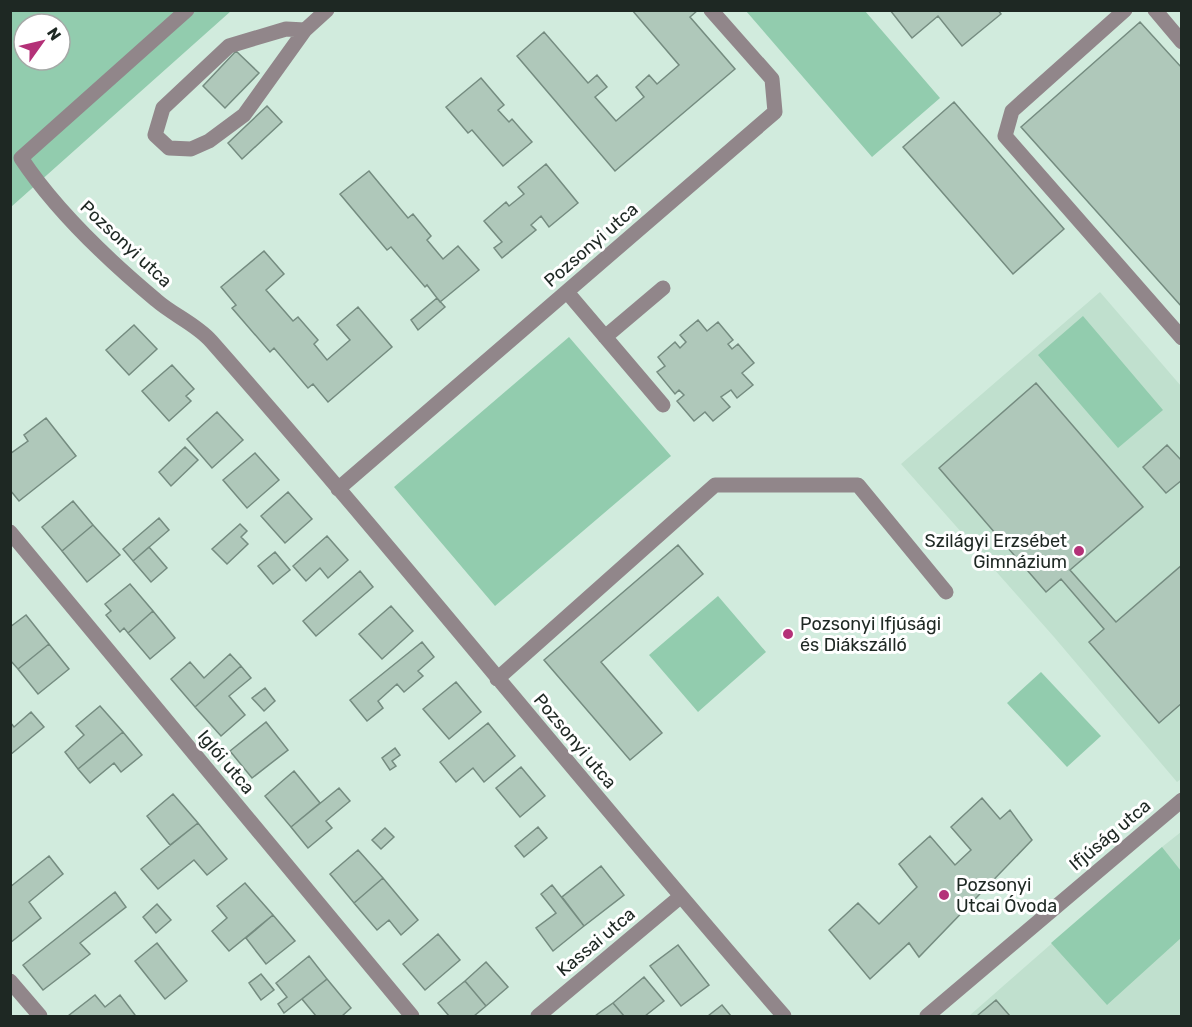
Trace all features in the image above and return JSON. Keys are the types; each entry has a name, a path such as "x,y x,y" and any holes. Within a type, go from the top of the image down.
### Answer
{"street":[{"name":"Pozsonyi utca","path":"187,10 21,158 37,182 80,229 157,302 208,338 784,1017"},
{"path":"305,30 286,29 229,46 163,108 155,135 169,148 190,149 209,141 244,115 305,30 327,10"},
{"name":"Pozsonyi utca","path":"338,489 775,112 772,79 711,10"},
{"path":"1125,10 1012,111 1005,136 1182,338"},
{"path":"1155,10 1182,42"},
{"path":"605,337 663,288"},
{"path":"567,292 663,405"},
{"path":"497,680 715,485 858,485 946,592"},
{"name":"Iglói utca","path":"10,532 412,1017"},
{"name":"Ifjúság utca","path":"927,1017 1182,800"},
{"name":"Kassai utca","path":"538,1017 680,897"},
{"path":"10,981 40,1017"}],"shaded area":[{"name":"Szilágyi Erzsébet Gimnázium","path":"1100,292 1181,386 1181,779 1177,782 1054,637 901,464"},
{"path":"1181,832 1181,1016 969,1016 1162,847"}],"green space":[{"path":"11,11 231,11 11,207"},
{"path":"746,11 865,11 940,98 872,157"},
{"path":"1083,316 1163,410 1118,448 1038,355"},
{"path":"569,337 671,456 495,606 394,487"},
{"path":"718,596 766,652 698,712 649,655"},
{"path":"1041,672 1101,736 1067,767 1007,703"},
{"path":"1162,847 1181,871 1181,938 1107,1005 1051,943"}],"building":[{"path":"632,10 698,10 690,17 735,69 615,171 517,56 544,32 588,83 597,75 607,87 595,97 616,121 644,97 636,87 649,75 657,84 679,65"},
{"path":"890,10 998,10 1001,14 962,46 938,16 912,38"},
{"path":"1140,22 1182,68 1182,307 1021,127"},
{"path":"236,51 259,73 225,108 203,86"},
{"path":"481,78 504,105 498,110 509,122 512,119 532,142 503,166 472,130 468,133 446,107"},
{"path":"954,102 1064,229 1013,274 903,147"},
{"path":"267,106 282,122 242,159 228,143"},
{"path":"546,164 578,203 549,227 541,216 531,225 536,230 502,258 494,248 502,242 484,221 506,202 509,206 524,194 518,187"},
{"path":"369,171 408,218 413,214 431,236 427,240 443,259 458,246 479,270 440,302 391,247 387,250 340,194"},
{"path":"264,251 284,274 266,290 293,321 298,317 318,340 314,344 327,360 350,340 337,325 358,307 392,347 328,402 313,384 308,388 274,348 270,352 232,308 236,305 221,287"},
{"path":"437,298 445,307 418,330 411,320"},
{"path":"698,320 707,331 718,322 733,340 728,344 732,349 738,344 754,363 742,373 753,385 737,398 731,390 721,397 730,407 713,421 705,412 694,421 677,401 684,395 679,390 675,394 657,372 665,366 658,357 675,342 680,348 686,342 680,335"},
{"path":"134,325 157,349 129,375 106,350"},
{"path":"172,365 194,389 186,396 191,401 169,421 142,391"},
{"path":"1036,383 1143,507 1070,570 1116,622 1182,565 1182,703 1159,723 1089,642 1104,629 1061,579 1046,592 939,468"},
{"path":"217,412 243,440 212,468 187,439"},
{"path":"46,418 76,456 19,501 10,490 10,454 28,441 24,435"},
{"path":"1167,445 1182,461 1182,480 1166,493 1143,467"},
{"path":"185,447 198,460 171,486 159,472"},
{"path":"255,453 279,480 247,508 223,480"},
{"path":"288,492 312,519 285,543 261,516"},
{"path":"73,501 93,525 62,551 42,527"},
{"path":"159,518 169,530 133,561 123,549"},
{"path":"240,524 247,531 241,537 248,544 227,564 212,549"},
{"path":"93,525 120,555 87,582 62,551"},
{"path":"327,536 348,560 328,578 320,568 306,581 293,566"},
{"path":"678,545 703,574 601,662 662,733 630,760 544,660"},
{"path":"149,547 167,568 151,582 133,561"},
{"path":"275,552 290,570 273,584 258,566"},
{"path":"360,571 373,587 316,636 303,621"},
{"path":"130,584 153,611 128,633 124,628 120,632 106,615 111,611 105,604"},
{"path":"391,606 413,631 382,659 359,634"},
{"path":"153,611 175,638 150,659 128,633"},
{"path":"26,615 49,644 18,669 10,660 10,627"},
{"path":"422,642 434,657 418,671 423,676 404,692 397,684 378,701 383,708 367,721 350,700"},
{"path":"49,644 69,669 38,694 18,669"},
{"path":"230,654 241,666 195,707 171,679 190,662 204,678"},
{"path":"241,666 251,678 229,696 245,715 221,736 195,707"},
{"path":"456,682 481,712 449,739 423,709"},
{"path":"265,688 275,701 264,711 252,698"},
{"path":"100,706 123,732 78,769 65,752 84,735 76,726"},
{"path":"31,712 44,727 10,755 10,722 14,727"},
{"path":"266,722 288,750 252,778 230,751"},
{"path":"488,723 515,756 484,782 473,768 456,782 440,762"},
{"path":"123,732 142,755 121,772 114,763 90,783 78,769"},
{"path":"395,748 400,755 392,761 396,766 390,770 382,758"},
{"path":"521,767 545,796 520,817 496,788"},
{"path":"294,771 320,803 291,827 265,796"},
{"path":"339,788 350,801 326,821 332,828 308,848 291,827"},
{"path":"173,794 198,823 170,845 147,816"},
{"name":"Pozsonyi Utcai Óvoda","path":"982,798 1000,819 1010,810 1032,840 919,957 909,943 870,979 829,930 858,903 879,924 917,887 899,864 930,836 955,865 971,850 951,827"},
{"path":"198,823 227,859 207,875 194,860 158,889 141,869"},
{"path":"538,827 547,838 524,857 515,846"},
{"path":"385,828 394,837 381,849 372,840"},
{"path":"358,850 383,878 354,903 330,874"},
{"path":"49,856 63,874 29,902 41,918 10,943 10,887"},
{"path":"601,866 624,895 584,926 562,897"},
{"path":"383,878 418,920 401,935 389,920 377,930 354,903"},
{"path":"245,883 273,915 229,951 212,931 227,918 217,906"},
{"path":"552,885 584,926 553,951 536,928 556,913 541,894"},
{"path":"115,892 126,907 80,943 90,954 43,990 23,965"},
{"path":"157,904 171,920 156,933 143,917"},
{"path":"273,915 295,941 266,964 246,938"},
{"path":"438,934 460,960 425,990 403,964"},
{"path":"157,943 187,981 165,999 135,961"},
{"path":"678,945 709,985 681,1006 650,966"},
{"path":"309,956 327,979 284,1013 278,1004 287,997 276,983"},
{"path":"486,962 508,987 486,1006 465,981"},
{"path":"261,974 274,990 261,1000 249,983"},
{"path":"644,977 664,1001 645,1016 624,1016 613,1003"},
{"path":"327,979 351,1008 342,1016 316,1016 302,999"},
{"path":"465,981 486,1006 474,1016 449,1016 438,1003"},
{"path":"95,995 105,1007 120,995 135,1015 68,1016"},
{"path":"996,1000 1010,1016 977,1016"},
{"path":"613,1003 624,1016 595,1016"},
{"path":"722,1005 731,1016 708,1016"}],"place":[{"name":"Szilágyi Erzsébet Gimnázium","path":"1079,551"},
{"name":"Pozsonyi Ifjúsági és Diákszálló","path":"788,634"},
{"name":"Pozsonyi Utcai Óvoda","path":"944,895"}]}
